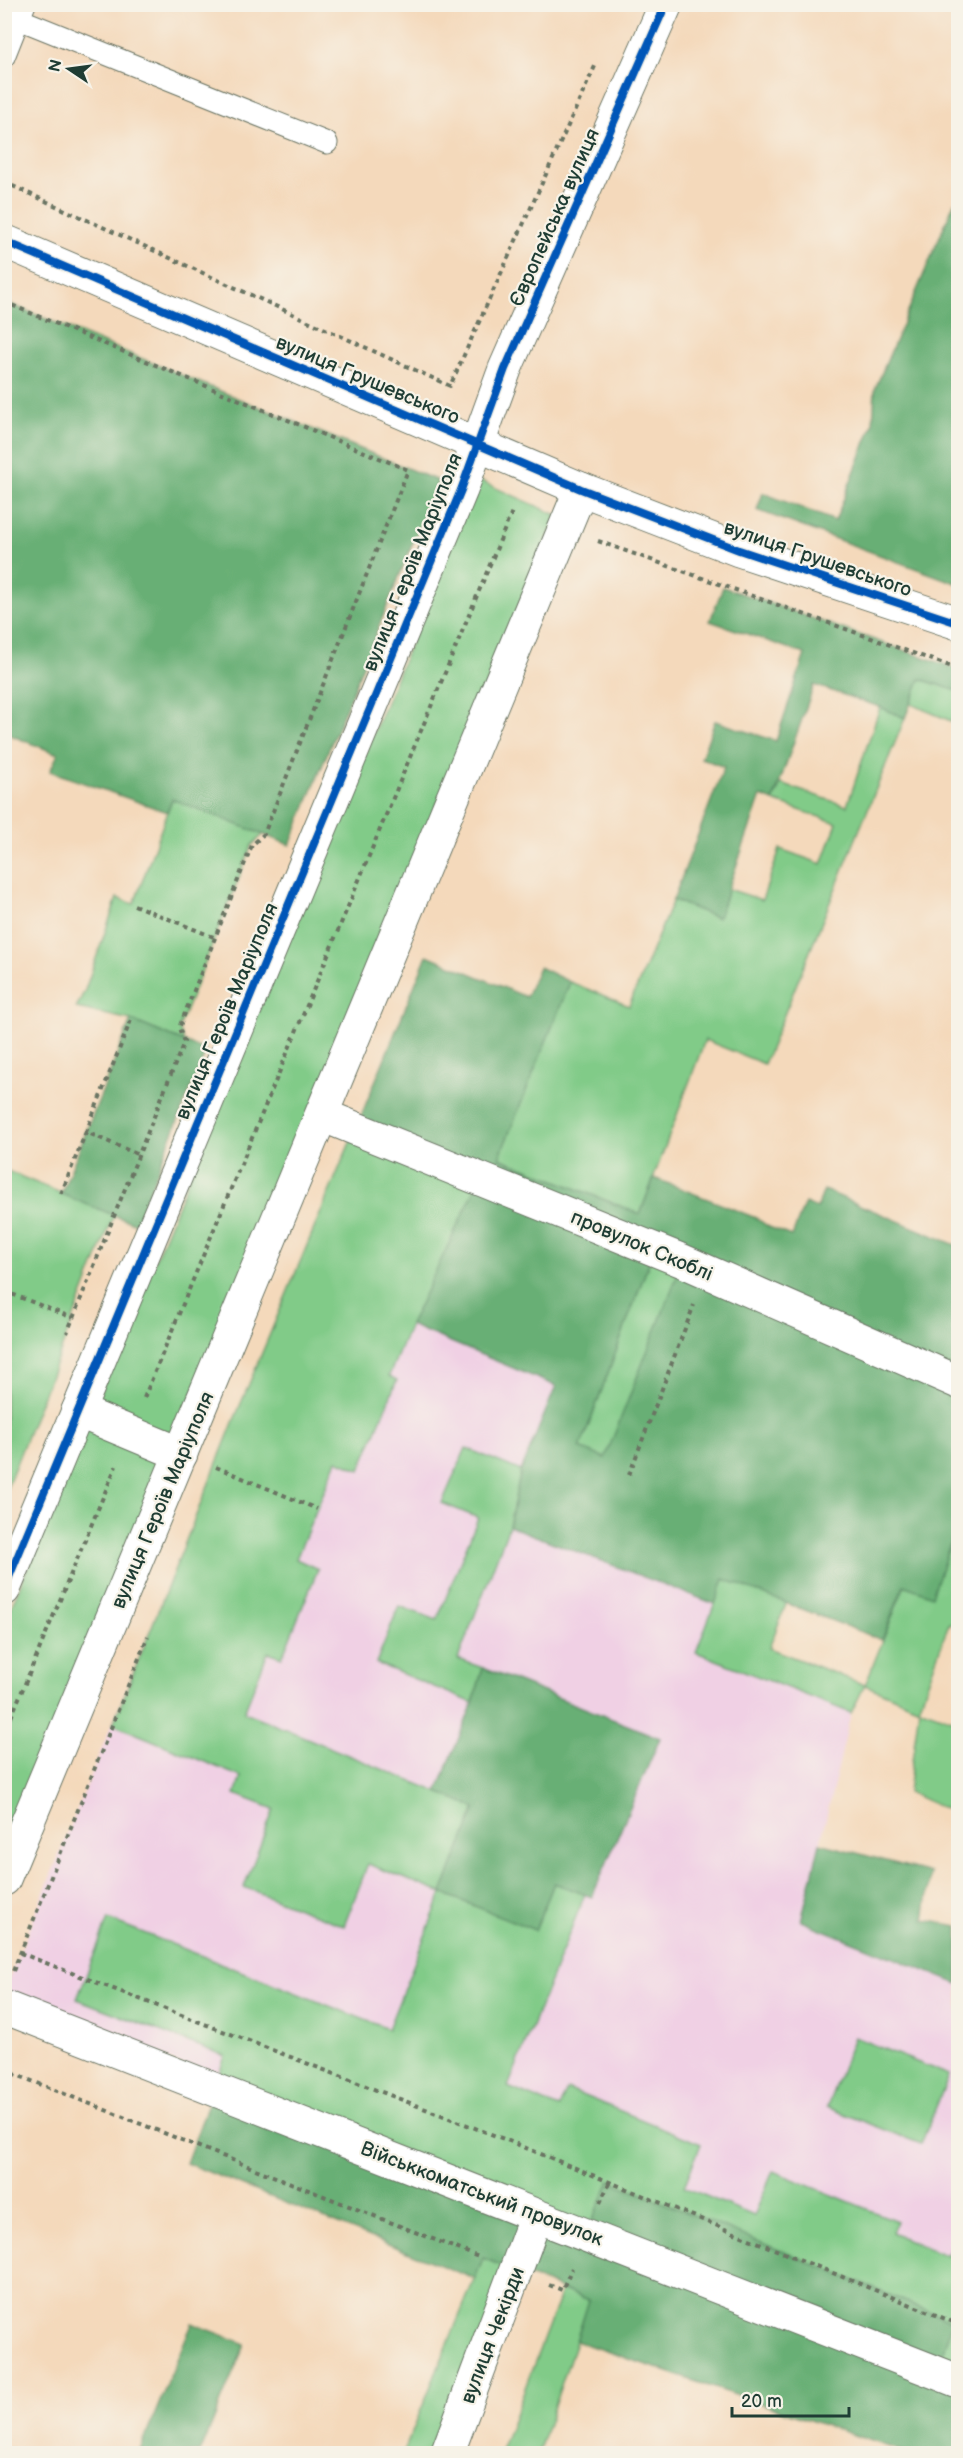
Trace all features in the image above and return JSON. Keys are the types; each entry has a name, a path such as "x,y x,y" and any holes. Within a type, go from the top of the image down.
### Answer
{"street":[{"name":"Європейська вулиця","path":"478,445 504,369 666,4"},
{"name":"вулиця Грушевського","path":"4,241 581,489 739,550 958,623"},
{"name":"вулиця Героїв Маріуполя","path":"4,1589 478,445"},
{"name":"вулиця Героїв Маріуполя","path":"4,1879 581,489"},
{"name":"провулок Скоблі","path":"322,1115 707,1272 958,1382"},
{"path":"78,1411 181,1454"},
{"name":"Військкоматський провулок","path":"4,2007 958,2380"},
{"name":"вулиця Чекірди","path":"447,2454 536,2216"}],"lane":[{"path":"7,44 22,12 327,143"}],"path":[{"path":"4,182 450,386 599,57"},
{"path":"4,302 408,470 264,834 252,845 179,1028 184,1042 65,1339"},
{"path":"4,1734 513,509"},
{"path":"599,540 723,587 958,669"},
{"path":"134,905 216,938"},
{"path":"61,1194 131,1020"},
{"path":"86,1132 139,1155"},
{"path":"628,1475 707,1272"},
{"path":"4,1291 73,1318"},
{"path":"216,1467 317,1509"},
{"path":"20,1953 519,2145 958,2324"},
{"path":"4,2070 562,2290"}],"shaded area":[{"path":"356,1128 683,1261 572,1550 715,1604 697,1653 851,1713 802,1920 958,1984 958,2381 4,1992 234,1420"}],"green space":[{"path":"954,203 958,207 958,584 757,510 763,493 835,521 873,424 875,389"},
{"path":"5,302 438,481 290,845 172,799 167,812 50,771 58,754 5,733"},
{"path":"478,480 557,515 5,1847 5,1622"},
{"path":"723,587 958,669 958,691 920,679 905,718 880,707 814,685 773,801 761,796 718,918 673,900 724,767 701,758 715,721 776,741 805,654 710,621"},
{"path":"920,679 958,691 958,724 911,704"},
{"path":"880,707 905,718 764,1064 705,1040 640,1214 499,1158 570,982 629,1006 673,900 718,918 728,889 762,900 780,849 822,864 837,823 773,801 781,784 847,806"},
{"path":"172,799 264,834 252,845 179,1028 184,1042 131,1020 76,1008 85,990 117,898 134,904"},
{"path":"427,955 526,997 539,967 570,982 499,1158 640,1214 654,1178 756,1218 769,1227 792,1236 805,1203 817,1208 824,1190 958,1246 958,1521 932,1596 904,1585 882,1640 724,1579 715,1604 509,1526 521,1471 556,1386 410,1325 480,1179 356,1128","holes":["654,1249 683,1261 605,1458 580,1448"]},
{"path":"131,1020 206,1051 136,1224 61,1194"},
{"path":"356,1128 480,1179 410,1325 389,1376 397,1380 360,1470 337,1460 296,1559 318,1569 282,1657 268,1652 244,1712 476,1808 442,1893 368,1864 344,1926 244,1887 274,1809 235,1794 241,1777 113,1724 234,1420"},
{"path":"5,1170 114,1215 5,1492"},
{"path":"654,1249 683,1261 606,1458 580,1449"},
{"path":"466,1448 521,1471 509,1526 458,1659 483,1668 473,1703 376,1663 399,1606 437,1620 478,1518 442,1503"},
{"path":"958,1521 958,1626 949,1623 919,1708 865,1685 905,1585 932,1595"},
{"path":"724,1579 787,1602 769,1648 865,1685 851,1713 696,1652"},
{"path":"483,1668 660,1738 592,1897 554,1883 535,1930 442,1893 476,1808 437,1792 473,1703"},
{"path":"919,1708 958,1722 958,1810 941,1807 908,1792"},
{"path":"820,1843 931,1873 924,1920 958,1926 958,1984 801,1921"},
{"path":"554,1883 585,1894 508,2087 559,2108 567,2089 701,2144 684,2187 754,2216 773,2171 897,2221 892,2233 947,2256 958,2229 958,2381 936,2372 952,2321 610,2181 586,2234 214,2088 225,2056 77,1999 108,1919 388,2029 442,1893 535,1930"},
{"path":"854,2037 949,2075 921,2144 827,2107"},
{"path":"214,2088 586,2234 610,2181 953,2321 936,2371 958,2381 958,2453 907,2453 576,2341 589,2300 483,2258 475,2279 186,2163"},
{"path":"483,2258 516,2272 447,2453 403,2454"},
{"path":"562,2290 590,2300 538,2453 500,2454"},
{"path":"192,2323 245,2344 200,2453 139,2453"}],"cycle path":[{"path":"4,1589 461,490 505,369 666,4"},
{"path":"4,241 581,489 739,550 958,623"}]}
